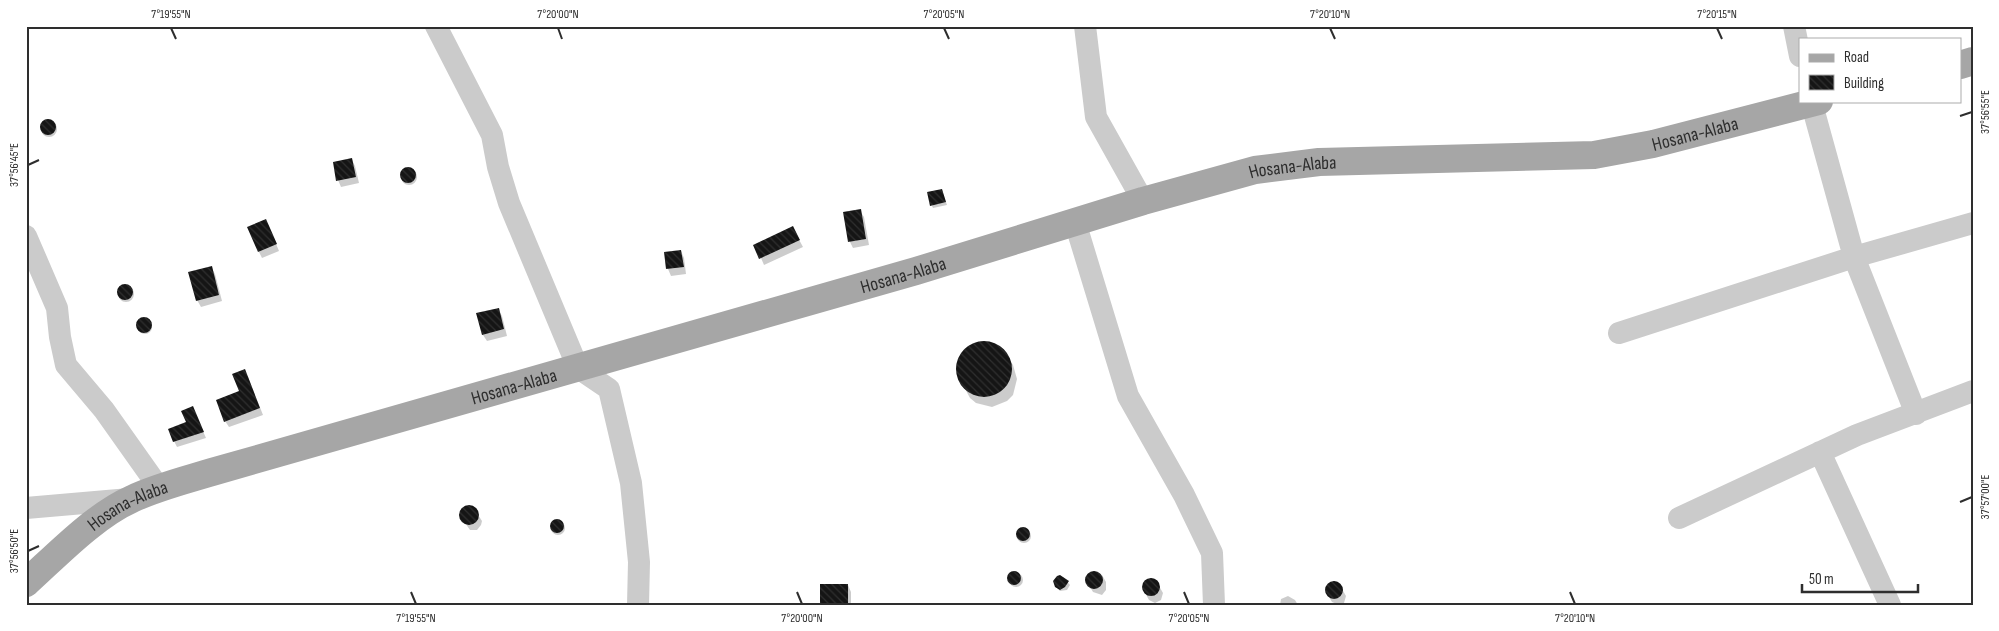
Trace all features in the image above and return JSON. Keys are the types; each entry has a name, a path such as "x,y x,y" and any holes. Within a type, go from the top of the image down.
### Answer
{"main road":[{"name":"Hosana-Alaba","path":"26,583 93,524 131,499 160,489 221,469 916,271 1143,201 1255,170 1319,162 1594,154 1653,144 1814,102"}],"street":[{"path":"436,26 492,135 498,167 509,203 578,368 609,389 631,484 639,562 638,605"},
{"path":"1085,26 1096,117 1143,201"},
{"path":"1794,26 1799,51"},
{"path":"1814,102 1854,257 1916,414"},
{"path":"1075,222 1128,396 1184,495 1212,553 1214,605"},
{"path":"1619,333 1854,257 1973,223"},
{"path":"26,236 57,308 60,337 66,365 104,410 160,489"},
{"path":"1679,518 1857,435 1973,391"},
{"path":"1820,452 1890,605"},
{"path":"26,508 131,499"}],"building":[{"path":"48,119 54,121 56,127 54,133 48,135 42,133 40,127 42,121"},
{"path":"352,158 356,177 336,181 333,162"},
{"path":"408,167 414,169 416,175 414,181 408,183 402,181 400,175 402,169"},
{"path":"942,189 946,202 930,206 927,192"},
{"path":"861,209 866,239 848,242 843,212"},
{"path":"266,219 277,244 258,252 247,227"},
{"path":"793,226 800,240 759,259 753,245"},
{"path":"681,250 684,267 666,269 664,252"},
{"path":"212,266 219,295 196,301 188,272"},
{"path":"125,284 131,286 133,292 131,298 125,300 119,298 117,292 119,286"},
{"path":"499,308 504,329 482,335 476,313"},
{"path":"144,317 150,319 152,325 150,331 144,333 138,331 136,325 138,319"},
{"path":"978,341 990,341 1004,349 1012,363 1010,380 1004,389 990,397 978,397 968,392 961,385 956,375 956,363 961,353 968,346"},
{"path":"245,369 260,408 224,422 216,400 239,391 232,374"},
{"path":"193,406 204,432 173,442 168,429 186,422 181,411"},
{"path":"469,505 476,508 479,515 476,522 469,525 462,522 459,515 462,508"},
{"path":"554,519 560,519 564,526 560,533 554,533 550,529 550,523"},
{"path":"1020,527 1026,527 1030,534 1026,541 1020,541 1016,537 1016,531"},
{"path":"1011,571 1017,571 1021,578 1017,585 1011,585 1007,581 1007,575"},
{"path":"1090,571 1098,571 1103,576 1101,587 1090,589 1085,584 1085,576"},
{"path":"1060,575 1069,581 1060,590 1055,587 1053,581"},
{"path":"1147,578 1155,578 1160,583 1158,594 1147,596 1142,591 1142,583"},
{"path":"1330,581 1338,581 1343,586 1341,597 1330,599 1325,594 1325,586"},
{"path":"820,584 848,584 848,604 820,604"}]}
